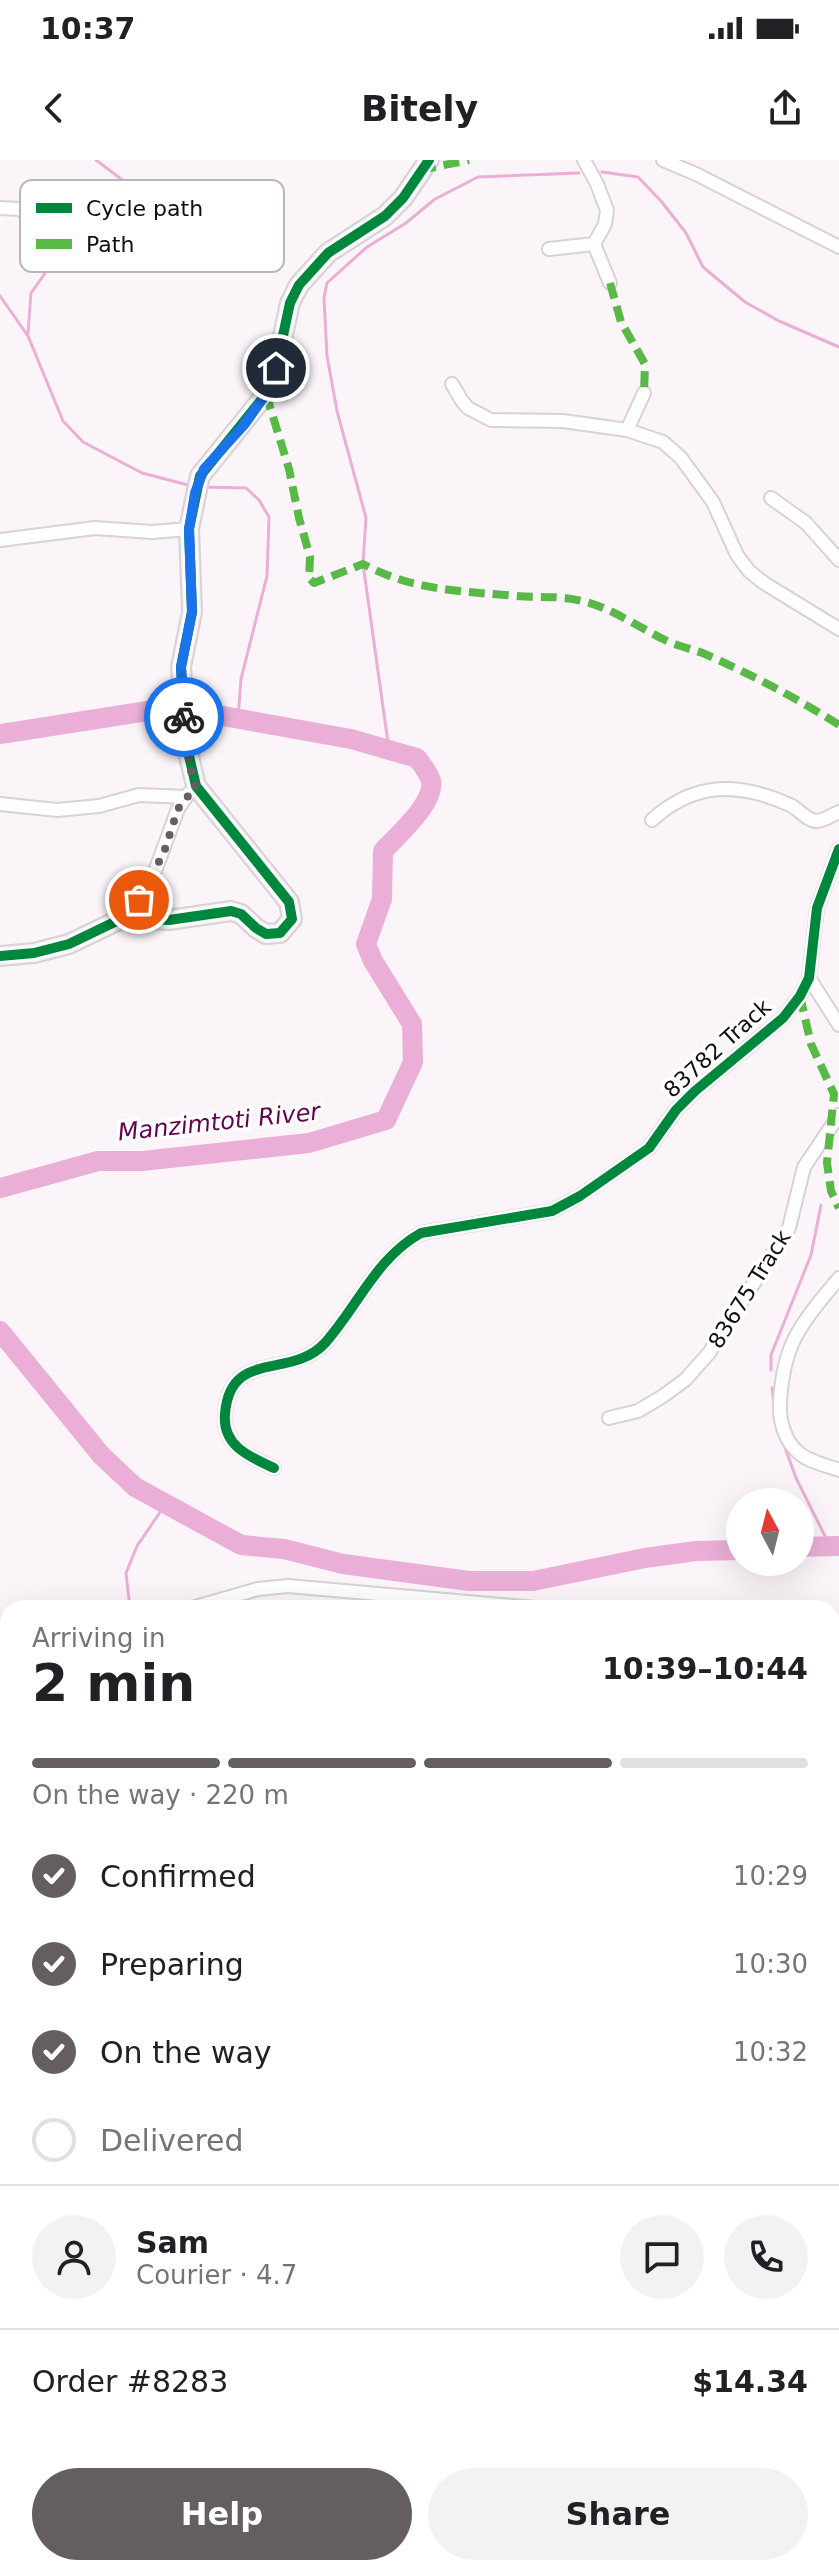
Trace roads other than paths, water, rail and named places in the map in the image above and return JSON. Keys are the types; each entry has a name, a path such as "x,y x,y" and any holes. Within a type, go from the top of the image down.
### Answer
{"street":[{"path":"128,917 151,882 174,818 191,791 181,667 192,612 189,529 197,484 266,394 276,368 290,303 299,285 328,253 394,207 429,160"},
{"path":"584,160 607,210 605,224 594,244"},
{"path":"663,160 839,247"},
{"path":"0,208 20,211"},
{"path":"549,249 594,244"},
{"path":"594,244 610,283"},
{"path":"452,384 468,408 491,420 563,421 627,430 663,442 681,458 713,502 737,555 749,571 839,629"},
{"path":"627,430 644,393"},
{"path":"771,498 806,523 839,560"},
{"path":"0,540 95,528 152,532 189,529"},
{"path":"652,820 679,799 710,789 728,788 750,791 786,803 813,820 820,821 839,812"},
{"path":"0,804 57,810 99,806 139,795 191,791"},
{"path":"0,956 34,953 69,944 114,920 128,917 169,920 231,911 241,914 266,934 280,933 292,919 289,902 191,791"},
{"name":"83782 Track","path":"274,1468 246,1454 233,1445 227,1436 227,1401 238,1378 255,1369 289,1363 314,1354 388,1258 421,1233 552,1211 642,1154 695,1091 783,1018 800,996 809,978 817,908 839,849"},
{"path":"809,978 839,1025"},
{"name":"83675 Track","path":"609,1418 638,1411 673,1390 709,1353 789,1228 804,1167 839,1115"},
{"path":"839,1278 811,1311 791,1344 785,1360 779,1414 789,1442 800,1454 839,1470"},
{"path":"220,1600 258,1589 288,1586 446,1600"}],"waterway":[{"path":"96,160 122,180"},
{"path":"602,172 638,177 686,233 703,267 745,302 779,321 839,347"},
{"path":"389,750 363,564 366,518 337,411 327,356 324,298 327,283 367,247 406,223 435,199 478,177 579,173"},
{"path":"28,333 31,293 46,272"},
{"path":"0,296 28,336 63,421 83,442 142,473 192,486"},
{"path":"203,487 246,488 259,500 269,517 267,576 241,679 238,718"},
{"name":"Manzimtoti River","path":"0,734 173,707 351,739 417,758 431,781 431,790 421,809 383,851 382,899 366,944 373,961 412,1024 413,1062 386,1120 309,1143 142,1161 98,1161 0,1188"},
{"path":"771,1370 771,1355 811,1255 821,1205"},
{"name":"Manzimtoti River","path":"0,1331 101,1455 135,1487 241,1545 284,1549 343,1564 469,1581 533,1581 645,1558 726,1550"},
{"path":"772,1388 776,1420"},
{"path":"783,1442 796,1478 830,1546"},
{"path":"129,1600 126,1573 137,1546 165,1505"},
{"name":"Manzimtoti River","path":"814,1547 839,1546"}]}
